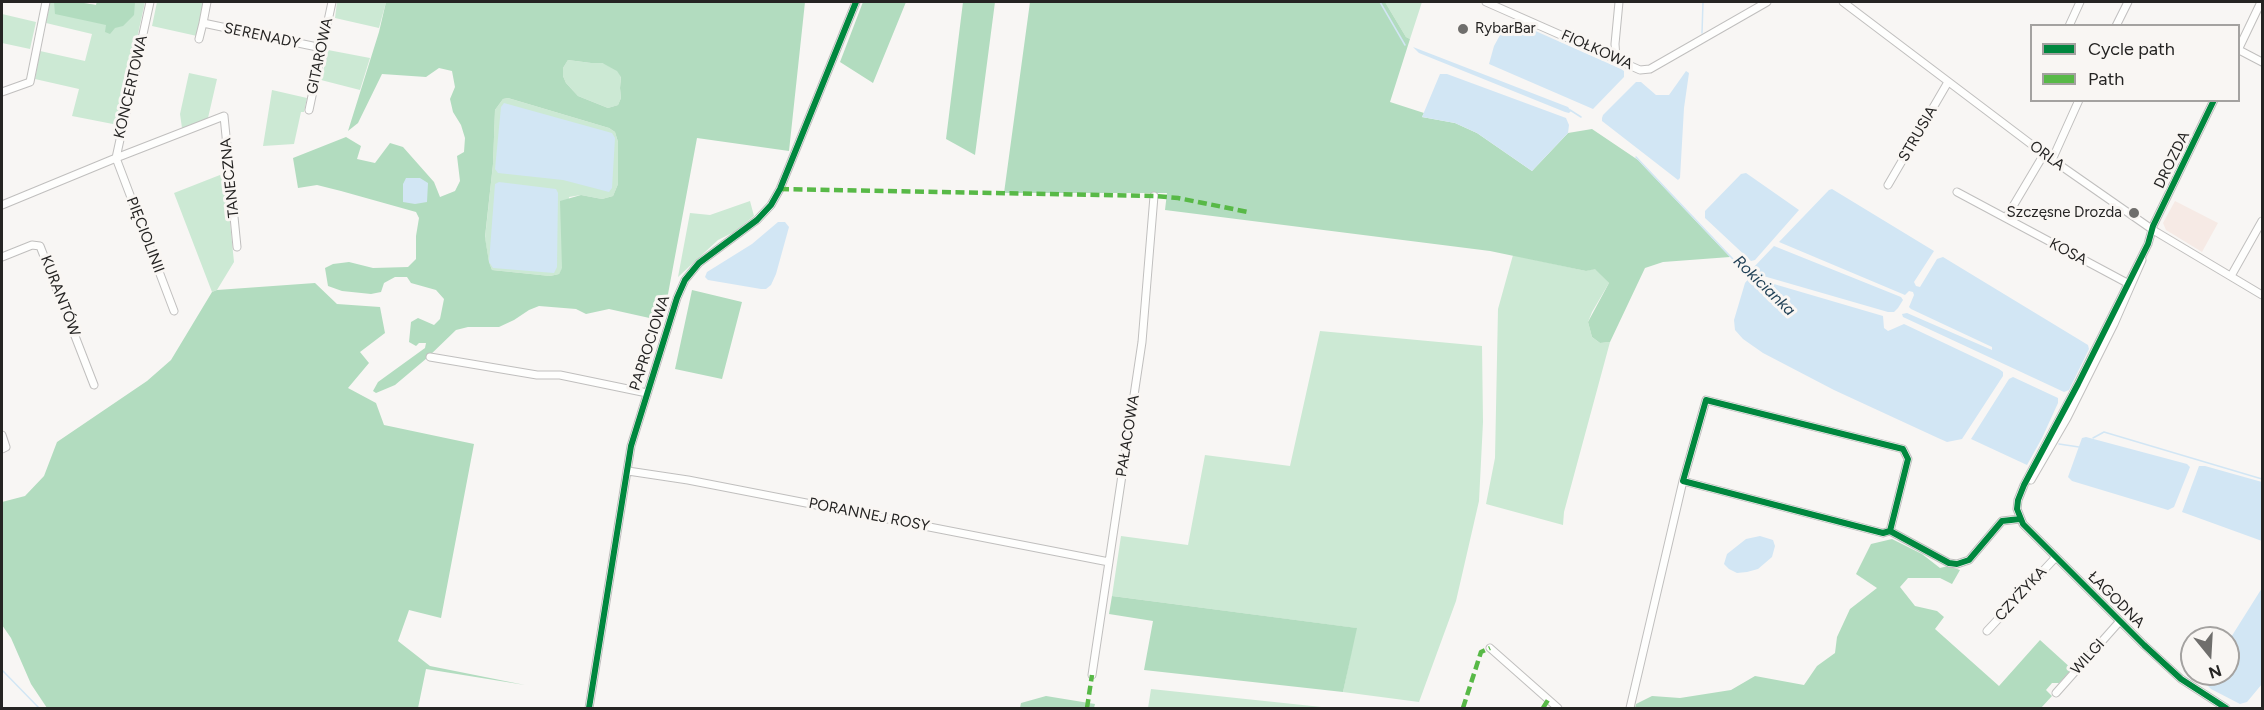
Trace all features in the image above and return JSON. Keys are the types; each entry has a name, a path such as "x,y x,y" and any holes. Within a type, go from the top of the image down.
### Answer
{"street":[{"path":"2,92 30,82 46,2"},
{"name":"KONCERTOWA","path":"2,205 116,158 150,2"},
{"name":"SERENADY","path":"199,39 207,2"},
{"name":"GITAROWA","path":"309,110 332,2"},
{"name":"PAPROCIOWA","path":"589,708 631,446 676,298 685,280 699,263 757,220 776,197 855,2"},
{"name":"FIOŁKOWA","path":"1486,2 1641,70 1650,69 1767,2"},
{"path":"1616,58 1619,2"},
{"name":"ORLA","path":"1843,2 2043,154 2153,230 2262,295"},
{"path":"2070,24 2080,2"},
{"path":"2117,24 2128,2"},
{"path":"2240,48 2262,2"},
{"name":"SERENADY","path":"203,23 321,48"},
{"path":"2240,51 2262,62"},
{"name":"STRUSIA","path":"1888,185 1948,82"},
{"path":"2052,160 2078,102"},
{"name":"DROZDA","path":"2153,230 2213,102"},
{"name":"TANECZNA","path":"116,158 224,116 237,247"},
{"path":"2006,218 2043,154"},
{"name":"PIĘCIOLINII","path":"116,158 174,312"},
{"name":"KOSA","path":"1957,192 2129,284"},
{"name":"PAŁACOWA","path":"1092,675 1142,342 1154,196"},
{"path":"2231,276 2262,221"},
{"path":"1683,481 1883,533 1890,531 1949,563 1956,564 1969,560 2002,521 2020,519 2017,504 2021,491 2129,284 2153,230"},
{"name":"KURANTÓW","path":"2,257 32,245 40,246 94,385"},
{"path":"430,357 537,375 560,375 646,393"},
{"path":"1630,708 1683,481 1706,400 1903,449 1908,459 1890,531"},
{"path":"2,435 6,447 2,449"},
{"name":"PORANNEJ ROSY","path":"628,471 688,480 1109,562"},
{"name":"ŁAGODNA","path":"2020,519 2120,621 2181,679 2226,708"},
{"name":"CZYŻYKA","path":"1987,631 2056,557"},
{"name":"WILGI","path":"2056,693 2120,621"},
{"path":"1490,648 1557,708"}],"shaded area":[{"path":"2175,201 2218,223 2202,252 2166,230 2163,223"}],"green space":[{"path":"50,2 96,5 97,2 145,2 118,125 72,116 79,89 35,79 40,51 85,61 92,34 46,23"},
{"path":"54,2 96,5 97,2 135,2 134,15 110,34 105,32 106,25 55,14"},
{"path":"157,2 205,2 197,36 152,26"},
{"path":"337,2 386,2 379,28 335,18"},
{"path":"386,2 805,2 789,151 697,138 663,321 609,309 586,314 576,309 539,306 499,327 468,327 456,330 395,385 376,393 373,391 378,382 425,348 426,343 419,343 416,346 409,342 411,322 418,318 434,325 440,319 444,299 436,290 411,283 407,277 395,277 384,283 381,292 371,294 342,291 328,286 325,268 333,264 349,262 373,268 408,267 416,259 419,218 416,212 317,185 298,188 293,158 346,137 361,146 357,159 375,163 390,143 403,147 434,182 440,197 455,191 460,181 457,156 464,152 465,138 461,125 453,112 450,99 455,87 452,71 439,68 426,77 382,74 358,123 348,131","holes":["568,60 602,63 617,71 621,77 621,98 618,105 608,108 578,96 563,76 563,68","508,98 609,128 615,132 618,142 618,184 613,196 602,199 581,195 560,201 562,268 559,274 550,276 492,270 489,262 485,237 493,164 495,110 503,99"]},
{"path":"863,2 906,2 873,83 840,62"},
{"path":"963,2 995,2 975,155 946,139"},
{"path":"1030,2 1385,2 1406,37 1410,39 1390,102 1424,113 1422,117 1455,123 1477,133 1532,171 1568,133 1592,129 1638,160 1730,257 1663,262 1645,268 1610,342 1600,343 1592,337 1588,322 1609,283 1595,269 1586,271 1490,251 1165,210 1167,193 1004,193"},
{"path":"1385,2 1422,2 1410,39 1406,37"},
{"path":"2,14 36,22 30,49 2,43"},
{"path":"328,50 370,58 360,90 321,80"},
{"path":"568,60 602,63 617,70 621,76 621,98 618,105 608,108 578,96 563,76 563,68"},
{"path":"189,73 217,79 208,118 182,128 180,114"},
{"path":"272,90 307,98 304,112 301,112 294,144 263,146"},
{"path":"508,98 609,128 615,132 618,142 618,184 613,196 602,199 581,195 569,197 562,269 559,274 550,276 492,270 489,262 485,238 493,164 495,110 503,99"},
{"path":"225,173 234,262 217,290 212,292 174,193"},
{"path":"750,201 754,216 734,232 718,240 678,277 690,213 710,215"},
{"path":"1513,255 1586,271 1595,268 1609,283 1588,322 1592,337 1600,343 1610,342 1564,512 1563,525 1486,504 1495,458 1498,309"},
{"path":"315,283 337,304 380,307 385,333 360,352 369,363 348,388 376,403 384,425 474,444 441,618 409,610 398,641 430,666 525,685 426,669 418,708 47,708 31,684 11,638 2,625 2,502 25,496 44,476 57,442 147,381 171,360 212,292"},
{"path":"692,290 742,302 722,379 675,369"},
{"path":"1320,331 1482,346 1483,422 1479,501 1456,601 1419,702 1343,692 1356,628 1112,596 1121,536 1188,545 1205,455 1290,466"},
{"path":"1892,539 1922,554 1940,568 1948,566 1960,570 1952,584 1940,578 1908,578 1900,587 1915,606 1937,611 1944,617 1935,629 1999,686 2040,640 2072,669 2059,683 2052,683 2046,690 2052,696 2041,708 1635,708 1636,704 1652,696 1680,698 1731,690 1755,676 1804,685 1817,666 1835,653 1837,637 1850,609 1877,588 1856,574 1871,544"},
{"path":"1112,596 1357,628 1343,692 1144,670 1153,621 1109,614"},
{"path":"1151,689 1331,708 1148,708"},
{"path":"1046,696 1095,704 1094,708 1020,708 1021,703"}],"water":[{"path":"1513,21 1621,69 1624,71 1624,77 1593,109 1489,64 1494,46 1505,26"},
{"path":"1413,47 1568,107 1571,111 1565,112 1419,53"},
{"path":"1686,71 1689,73 1678,180 1602,121 1602,118 1636,82 1641,82 1656,95 1669,95"},
{"path":"1440,74 1447,74 1566,118 1569,125 1568,133 1532,171 1477,133 1455,123 1422,117"},
{"path":"504,103 612,133 615,138 612,188 609,192 563,180 498,173 495,169 501,107"},
{"path":"1746,173 1799,210 1755,260 1751,261 1705,218 1705,211 1741,174"},
{"path":"406,178 420,178 428,183 427,202 415,204 403,202 403,184"},
{"path":"499,182 556,189 558,193 557,267 554,273 493,268 489,262 495,184"},
{"path":"1832,189 1934,251 1914,282 1916,286 1920,287 1937,259 1943,257 2088,345 2089,349 2069,390 2064,392 1903,317 1902,314 1907,313 1992,350 1992,347 1911,309 1909,307 1913,292 1909,291 1905,295 1779,242"},
{"path":"778,222 785,222 789,227 776,274 771,285 766,289 708,280 705,277 707,272 752,244"},
{"path":"1774,246 1901,297 1903,300 1894,312 1888,312 1753,273 1752,269"},
{"path":"1750,277 1883,316 1884,328 1888,331 1904,324 1999,369 2003,372 2003,376 1962,439 1947,442 1834,390 1763,353 1743,339 1735,330 1734,320 1745,283"},
{"path":"2013,377 2058,398 2058,403 2042,438 2027,465 1971,439 2009,379"},
{"path":"2086,437 2187,464 2190,467 2174,507 2168,510 2072,481 2068,477 2082,438"},
{"path":"2199,466 2262,482 2262,541 2182,512"},
{"path":"1760,536 1773,540 1775,546 1772,557 1758,569 1737,573 1724,564 1727,554 1746,539"},
{"path":"2262,588 2262,684 2247,702 2240,704 2208,686 2240,686 2240,626 2238,626"}],"waterway":[{"name":"Rokicianka","path":"1380,2 1405,45"},
{"path":"1702,33 1703,2"},
{"path":"1570,110 1581,117"},
{"name":"Rokicianka","path":"1636,157 1750,277"},
{"name":"Rokicianka","path":"2093,438 2104,432 2262,479"},
{"name":"Rokicianka","path":"2059,444 2079,447"},
{"path":"2,670 39,708"}],"marked path":[{"path":"780,189 1154,196 1178,198 1248,212"},
{"path":"1463,708 1481,652 1490,648"},
{"path":"1087,708 1092,675"},
{"path":"1543,708 1548,700"}],"cycle path":[{"path":"589,708 631,446 677,298 685,280 699,263 757,220 771,205 780,189 856,2"},
{"path":"2213,102 2153,226 2148,244 2078,384 2024,485 2017,509 2023,524 2144,645 2181,679 2226,708"},
{"path":"1890,531 1908,459 1903,449 1706,400 1683,481 1883,533 1890,531 1949,563 1957,564 1969,560 2002,521 2020,519"}],"place":[{"name":"RybarBar","path":"1463,29"},
{"name":"Szczęsne Drozda","path":"2134,213"}]}
